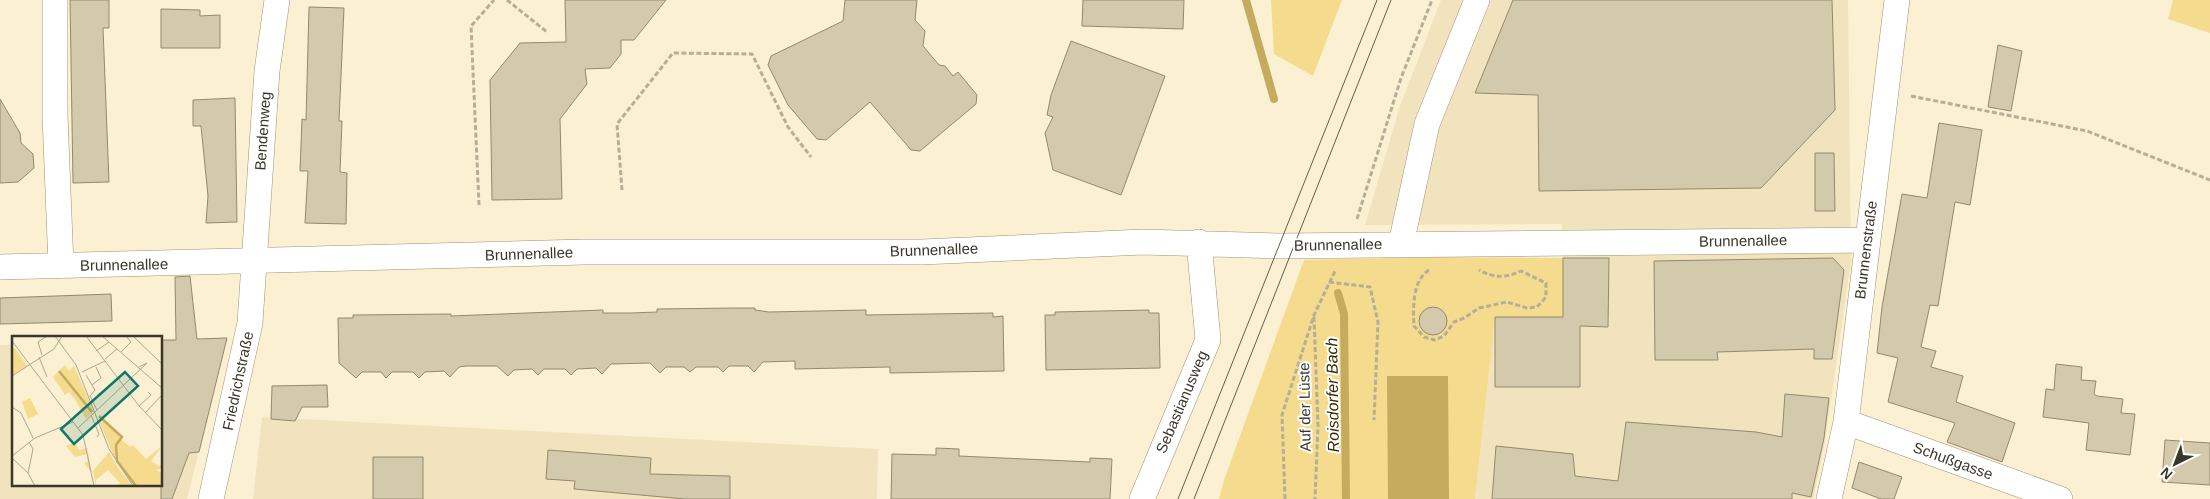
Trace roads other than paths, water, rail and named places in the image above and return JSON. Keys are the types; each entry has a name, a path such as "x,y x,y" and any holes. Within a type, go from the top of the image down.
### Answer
{"street":[{"path":"55,0 55,116 61,266"},
{"name":"Bendenweg","path":"254,262 267,71 277,0"},
{"path":"1400,244 1427,124 1477,0"},
{"name":"Brunnenstraße","path":"1828,499 1846,422 1897,0"},
{"name":"Brunnenallee","path":"0,267 254,262 584,252 922,252 1199,242 1248,245 1348,245 1867,240"},
{"name":"Sebastianusweg","path":"1142,499 1208,340 1199,242"},
{"name":"Friedrichstraße","path":"211,499 250,323 254,262"},
{"name":"Schußgasse","path":"1846,422 2060,499"}],"waterway":[{"name":"Roisdorfer Bach","path":"1246,0 1274,99"},
{"name":"Roisdorfer Bach","path":"1338,293 1344,314 1346,499"}],"tram line":[{"path":"1178,499 1377,0"},
{"path":"1194,499 1391,0"}]}
